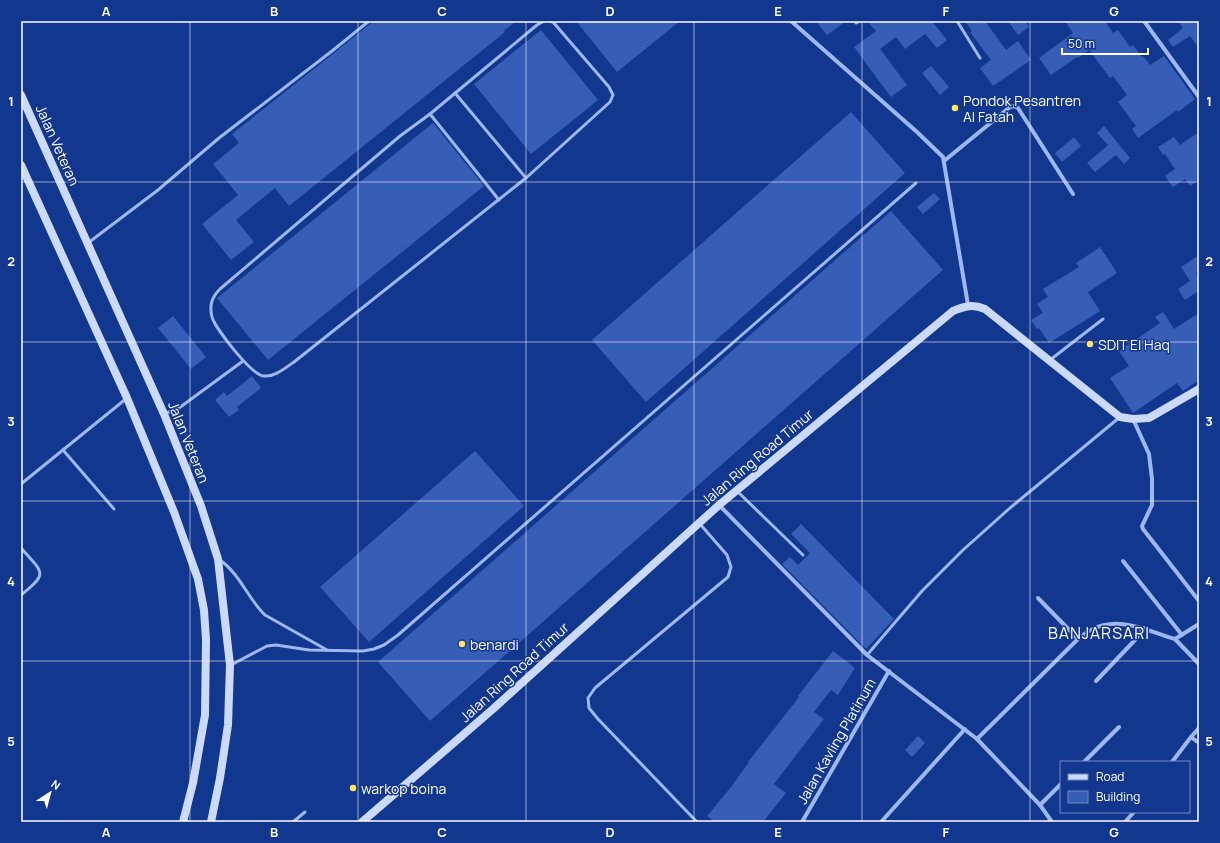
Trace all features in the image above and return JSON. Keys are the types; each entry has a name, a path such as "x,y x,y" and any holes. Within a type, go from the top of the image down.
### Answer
{"main road":[{"name":"Jalan Veteran","path":"21,95 91,242 164,414 201,506 218,559 230,666 228,725 220,778 210,822"},
{"path":"21,165 126,398 174,512 198,579 204,610 206,640 205,715 193,783 183,822"},
{"path":"968,305 985,309 1120,417 1133,420 1149,418 1199,389"},
{"name":"Jalan Ring Road Timur","path":"363,822 493,709 719,505 953,311 968,305"}],"street":[{"path":"791,21 918,132 940,154 944,161 968,305"},
{"path":"1144,21 1199,97"},
{"path":"944,161 1010,107 1014,106 1018,108 1074,194"},
{"path":"1133,420 1149,454 1152,479 1153,501 1142,526 1143,529 1199,601"},
{"path":"719,505 867,655 977,739 1040,805 1052,822"},
{"path":"1123,560 1182,635"},
{"path":"1038,598 1078,638"},
{"path":"977,739 1078,638 1091,629 1124,623 1144,628 1175,639 1199,664"},
{"path":"1175,639 1199,624"},
{"path":"1096,680 1135,640 1144,628"},
{"name":"Jalan Kavling Platinum","path":"802,822 889,671"},
{"path":"1085,761 1119,727"},
{"path":"1173,761 1191,736 1199,728"},
{"path":"881,822 964,729"},
{"path":"1191,736 1199,743"},
{"path":"1040,805 1060,785"},
{"path":"1125,822 1133,813"}],"lane":[{"path":"91,242 158,190 219,138 369,21"},
{"path":"544,21 537,25 430,114 400,136 220,289 215,295 211,302 212,318 215,326 243,361 255,373 264,377 278,373 294,362 526,178 607,106 612,99 612,91 553,22 549,21"},
{"path":"957,21 980,58"},
{"path":"455,93 526,178"},
{"path":"430,114 498,200"},
{"path":"230,666 267,646 276,645 328,651 363,651 384,645 398,635 916,182"},
{"path":"1050,360 1103,319"},
{"path":"164,414 180,408 243,361"},
{"path":"21,484 126,398"},
{"path":"867,655 922,591 963,550 1010,508 1120,417"},
{"path":"63,450 114,509"},
{"path":"736,491 803,555"},
{"path":"697,822 598,719 589,708 588,698 595,688 728,577 732,567 726,555 698,523"},
{"path":"21,548 40,572 40,576 36,584 21,596"},
{"path":"218,559 233,572 258,608 273,620 306,637 328,651"},
{"path":"292,822 304,812"}],"building":[{"path":"372,21 516,21 504,31 505,32 289,206 275,188 236,220 254,242 231,260 202,224 238,195 213,164 239,143 232,134"},
{"path":"576,21 680,21 617,72"},
{"path":"816,21 846,21 827,35"},
{"path":"867,21 932,21 947,40 937,48 925,34 905,49 896,37 880,49 907,85 891,97 854,47 876,31"},
{"path":"965,21 985,21 1006,50 1018,41 1031,60 993,86 980,68 991,60 970,32 972,31"},
{"path":"1008,21 1025,21 1029,27 1018,35"},
{"path":"1065,21 1105,21 1113,33 1118,30 1130,47 1133,45 1150,65 1164,56 1195,99 1138,138 1132,129 1136,126 1118,102 1127,95 1113,76 1110,78 1089,50 1051,75 1039,58 1073,33"},
{"path":"1178,21 1199,21 1199,48 1190,36 1173,47 1168,40 1183,28"},
{"path":"541,30 598,100 531,154 474,84"},
{"path":"931,66 949,87 940,95 922,73"},
{"path":"851,112 905,173 646,402 592,340"},
{"path":"433,123 484,186 268,360 217,298"},
{"path":"1104,126 1130,158 1124,164 1116,155 1095,172 1087,163 1108,145 1097,133"},
{"path":"1199,132 1199,180 1190,186 1185,179 1173,187 1165,176 1175,169 1165,154 1163,155 1158,147 1174,137 1180,145"},
{"path":"1074,137 1081,146 1062,162 1055,153"},
{"path":"934,193 940,199 923,214 917,207"},
{"path":"891,211 943,270 430,721 378,662"},
{"path":"1100,247 1117,273 1088,292 1100,311 1049,343 1039,328 1037,329 1031,320 1043,313 1037,304 1048,297 1043,289 1079,267 1076,263"},
{"path":"1199,255 1199,271 1196,273 1198,276 1199,275 1199,295 1197,292 1185,300 1178,289 1190,281 1181,267"},
{"path":"1163,312 1174,329 1199,313 1199,380 1183,391 1177,383 1133,413 1110,378 1129,366 1119,351 1160,323 1155,317"},
{"path":"173,316 206,357 191,369 158,328"},
{"path":"252,376 261,388 237,407 239,410 229,417 215,400 224,392 227,396"},
{"path":"475,451 524,506 369,642 320,587"},
{"path":"801,524 894,619 866,649 782,564 790,557 798,565 810,553 791,534"},
{"path":"833,651 855,668 838,695 831,690 814,712 824,719 774,784 786,793 763,822 715,822 707,816 731,787 748,762"},
{"path":"918,736 925,743 912,757 905,750"}],"place":[{"name":"Pondok Pesantren Al Fatah","path":"955,108"},
{"name":"SDIT El Haq","path":"1090,344"},
{"name":"benardi","path":"462,644"},
{"name":"warkop boina","path":"353,788"}],"district":[{"name":"BANJARSARI","path":"1099,633"}]}
